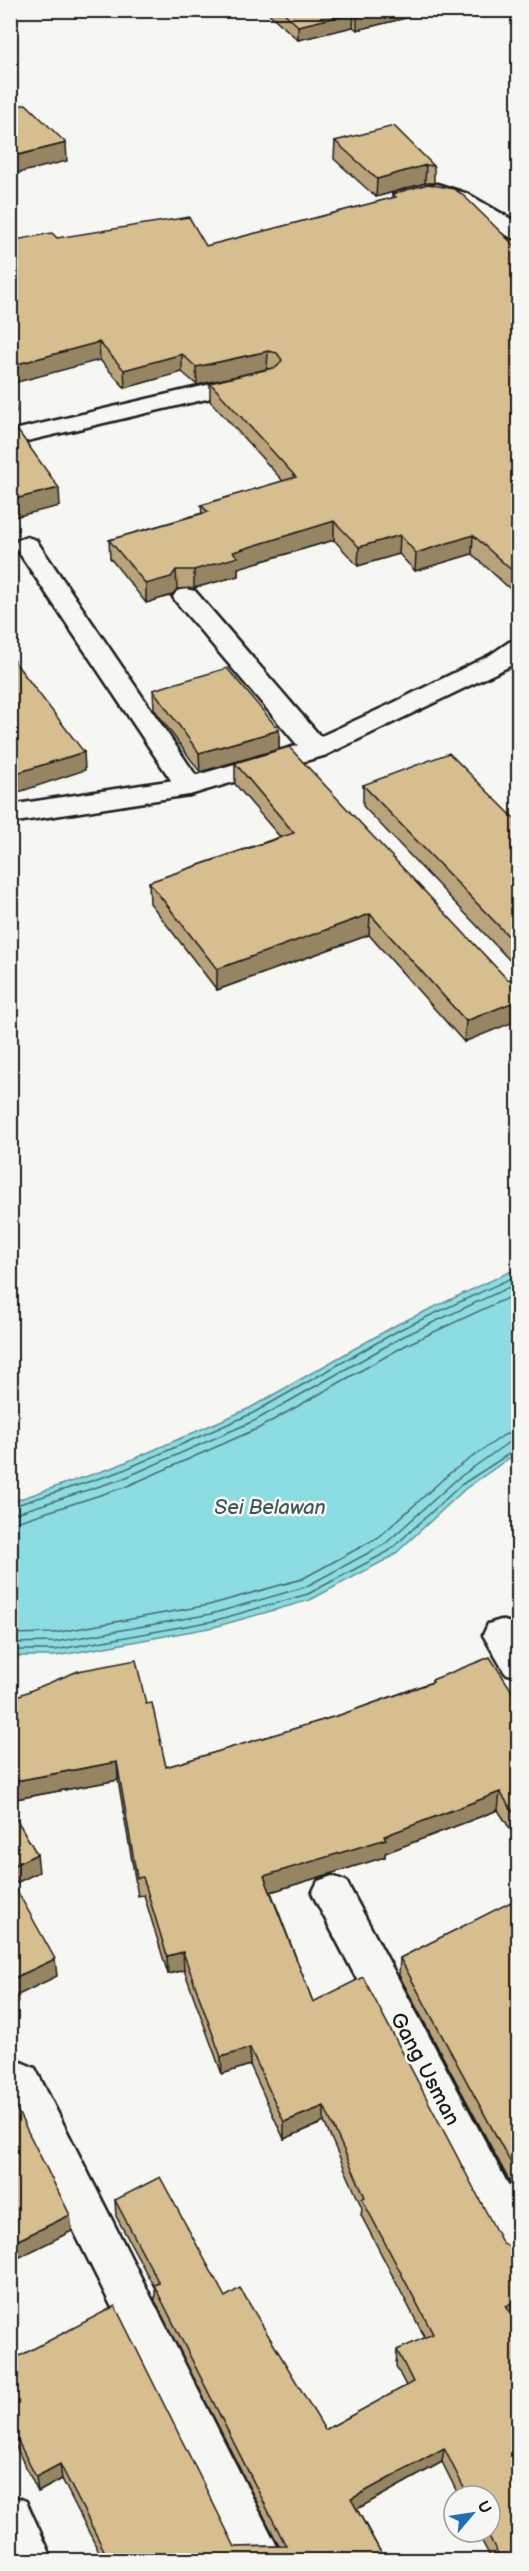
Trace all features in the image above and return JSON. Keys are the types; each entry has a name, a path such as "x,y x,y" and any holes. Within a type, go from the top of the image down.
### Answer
{"street":[{"path":"415,195 438,191 447,193 519,232"},
{"path":"10,438 268,378"},
{"path":"27,545 189,786"},
{"path":"186,597 306,752 319,780"},
{"path":"10,814 189,786 306,752 499,661 519,648"},
{"name":"Gang Usman","path":"332,1893 519,2245"},
{"path":"21,2081 261,2560"},
{"path":"10,2517 30,2560"}],"water":[{"name":"Sei Belawan","path":"518,1268 518,1452 465,1489 393,1556 310,1600 214,1627 56,1656 11,1656 11,1502 117,1466 250,1408 398,1324"}],"building":[{"path":"281,10 379,10 357,16 354,13 298,26"},
{"path":"26,104 66,143 10,157 10,108"},
{"path":"394,126 434,166 426,165 377,179 335,141"},
{"path":"428,184 454,189 462,194 515,246 519,243 519,577 473,535 416,553 400,535 359,547 334,521 233,552 238,557 194,570 176,570 171,577 146,584 109,540 208,512 201,505 296,477 210,383 277,367 282,360 277,353 268,351 196,367 182,354 124,370 99,342 10,366 10,241 52,233 57,238 189,217 206,246 396,197 392,194"},
{"path":"10,428 16,428 59,488 10,500"},
{"path":"10,656 84,752 10,775"},
{"path":"227,668 279,730 199,753 153,690"},
{"path":"289,747 507,979 519,981 519,1000 466,1021 370,914 217,969 149,882 294,833 235,763"},
{"path":"449,753 519,823 519,947 363,785"},
{"path":"490,1657 519,1702 519,1821 500,1792 384,1836 386,1839 264,1876 313,2002 363,1977 503,2244 519,2250 519,2299 506,2306 519,2330 519,2560 501,2560 493,2544 502,2544 502,2484 462,2484 444,2448 351,2499 385,2560 109,2560 60,2464 36,2477 10,2425 10,2361 115,2306 235,2547 286,2546 154,2285 159,2283 115,2200 160,2177 225,2297 240,2288 325,2430 413,2382 397,2350 433,2334 362,2199 365,2197 324,2106 284,2122 250,2048 221,2057 183,1952 167,1956 143,1877 137,1878 117,1762 10,1782 10,1699 78,1671 136,1660 146,1704 152,1703 166,1767 340,1715 433,1682 432,1680"},
{"path":"10,1808 37,1854 10,1867"},
{"path":"10,1878 55,1959 10,1980"},
{"path":"519,1898 519,2178 400,1958"},
{"path":"10,2096 70,2215 10,2244"}]}
